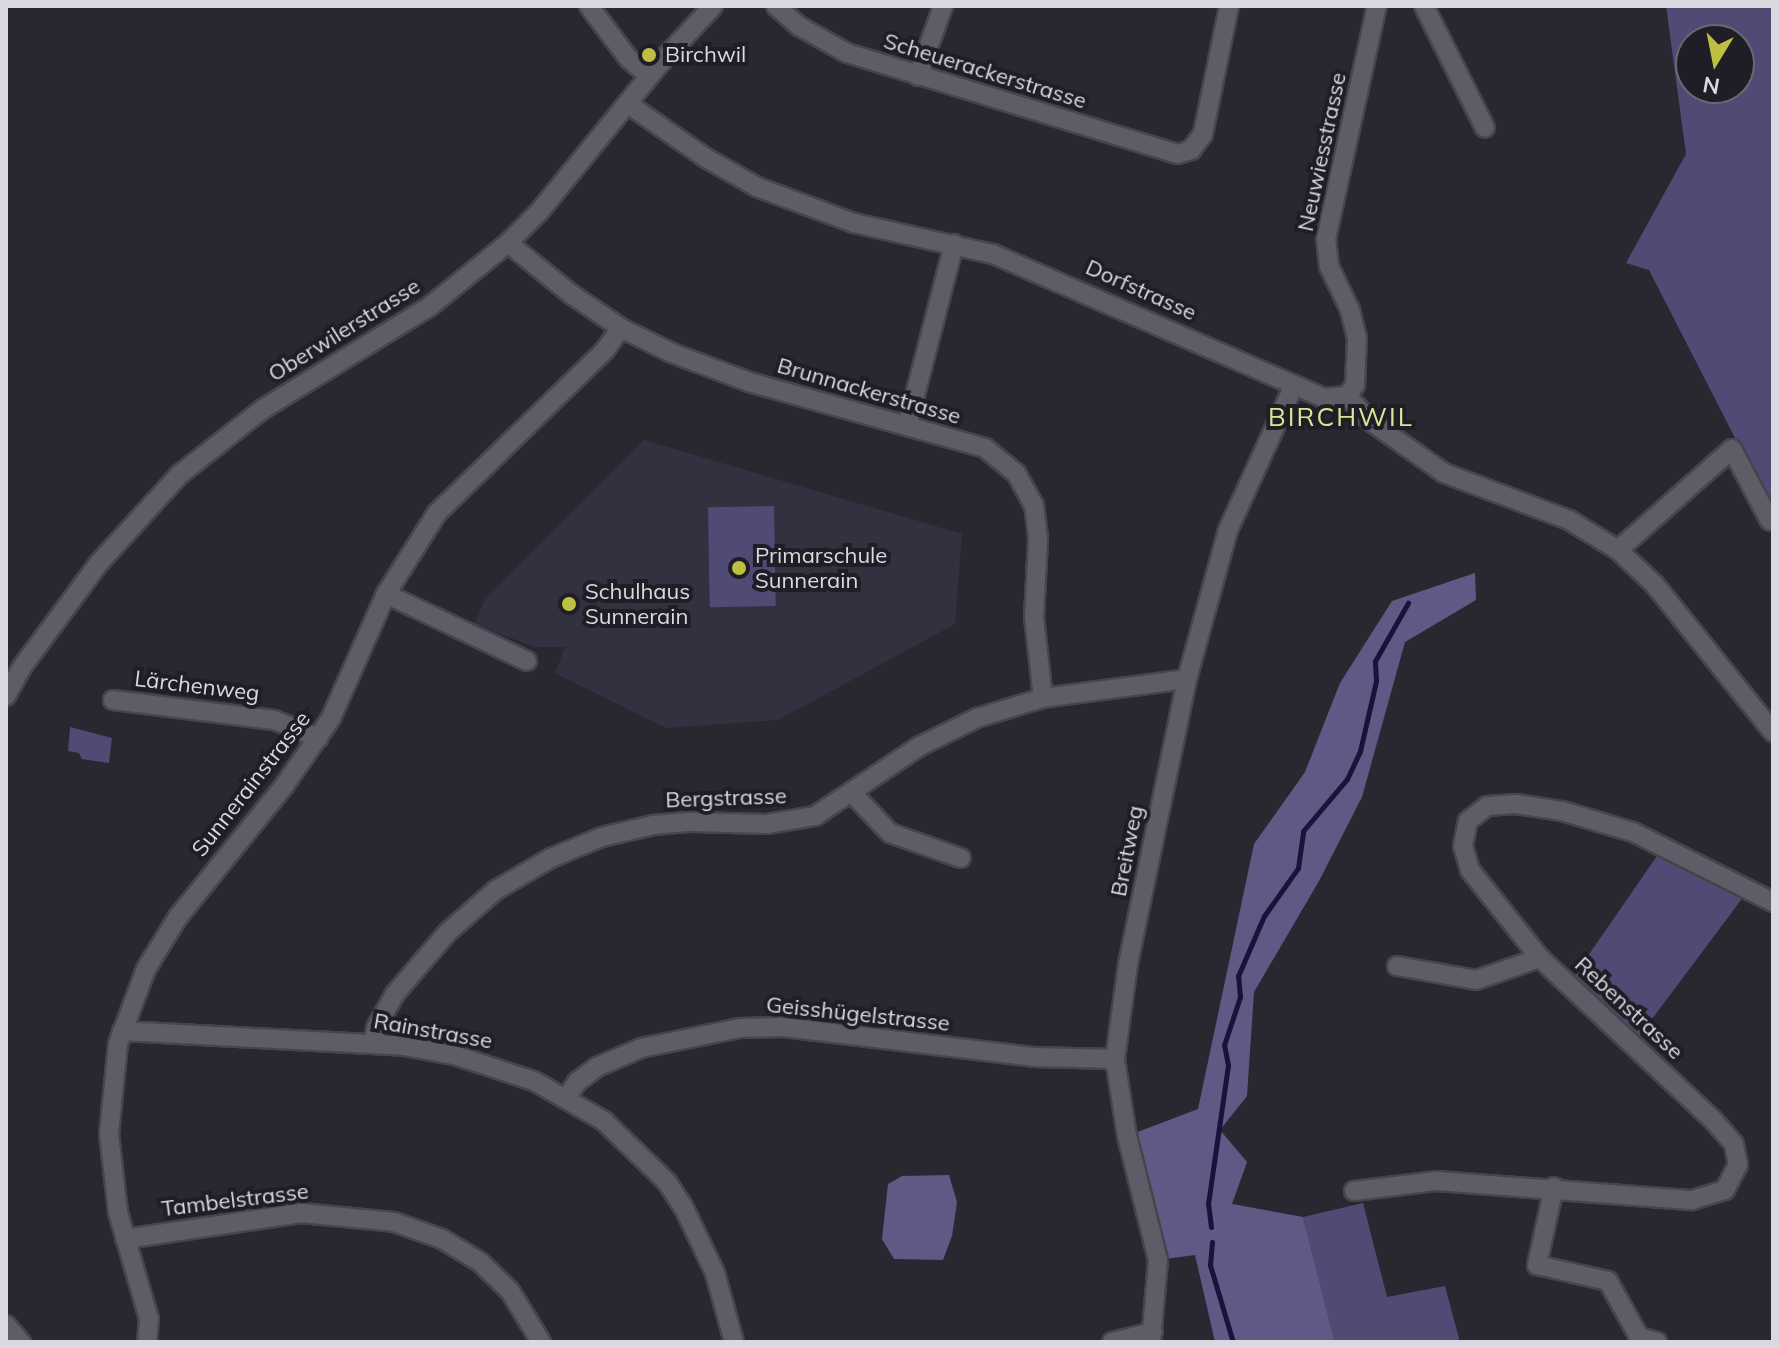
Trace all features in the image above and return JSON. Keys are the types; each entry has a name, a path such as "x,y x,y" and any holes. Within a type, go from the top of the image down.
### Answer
{"street":[{"path":"589,6 629,59 649,76"},
{"name":"Oberwilerstrasse","path":"6,696 30,656 99,563 179,475 263,409 349,359 429,307 508,243 539,212 649,76 713,6"},
{"name":"Scheuerackerstrasse","path":"776,6 799,26 832,46 918,76 1166,152 1191,150 1203,134 1229,6"},
{"path":"918,76 943,6"},
{"name":"Neuwiesstrasse","path":"1347,396 1355,385 1357,338 1350,310 1329,266 1326,239 1377,6"},
{"path":"1424,6 1485,128"},
{"name":"Dorfstrasse","path":"628,104 706,158 757,187 854,223 954,244 1034,268 1324,398 1347,396"},
{"name":"Brunnackerstrasse","path":"508,243 571,294 621,328 672,353 749,382 985,448 1016,473 1034,505 1038,539 1034,617 1043,698"},
{"path":"907,426 954,244"},
{"name":"Sunnerainstrasse","path":"147,1342 146,1304 125,1239 112,1177 109,1134 113,1077 122,1031 146,969 166,934 319,738 343,698 386,594 437,513 605,350 621,328"},
{"name":"Breitweg","path":"1152,1337 1158,1260 1127,1136 1115,1059 1128,964 1187,679 1228,530 1294,385"},
{"path":"1347,396 1370,421 1444,473 1569,520 1618,550 1655,585 1773,732"},
{"path":"1618,550 1732,449 1770,521"},
{"path":"386,594 527,661"},
{"name":"Bergstrasse","path":"374,1043 376,1028 394,995 448,932 496,890 551,858 602,837 653,825 787,822 815,816 920,746 977,718 1043,698 1187,679"},
{"name":"Lärchenweg","path":"113,700 274,720 319,738"},
{"path":"852,793 890,833 912,843 943,849 961,858"},
{"name":"Rebenstrasse","path":"1354,1191 1437,1181 1554,1187 1692,1200 1725,1190 1738,1165 1734,1144 1712,1119 1540,958 1470,870 1463,846 1468,821 1487,806 1516,804 1562,811 1633,832 1773,902"},
{"path":"1397,966 1476,980 1540,958"},
{"name":"Geisshügelstrasse","path":"567,1097 577,1082 597,1067 641,1048 740,1028 783,1027 1033,1057 1115,1059"},
{"name":"Rainstrasse","path":"122,1031 374,1043 454,1055 522,1076 567,1097 624,1138 667,1182 699,1237 715,1273 734,1342"},
{"path":"1554,1187 1537,1265 1608,1281 1639,1337 1657,1342"},
{"name":"Tambelstrasse","path":"125,1239 301,1213 394,1222 442,1239 480,1262 510,1291 541,1342"},
{"path":"6,1325 21,1342"},
{"path":"1112,1342 1152,1337"}],"shaded area":[{"path":"1666,6 1773,6 1773,512 1649,270 1626,263 1686,154 1679,104 1755,104 1755,24 1675,24 1675,73"},
{"name":"Primarschule Sunnerain","path":"644,440 962,534 955,624 778,720 666,728 555,673 565,647 535,647 475,624 484,601"},
{"path":"774,506 776,606 710,607 708,507"},
{"path":"1475,573 1476,600 1405,642 1362,797 1319,881 1254,992 1247,1096 1220,1130 1247,1162 1232,1204 1303,1217 1335,1342 1215,1342 1195,1255 1158,1260 1127,1136 1198,1109 1254,844 1305,772 1340,683 1392,601"},
{"path":"70,727 112,738 109,763 82,759 79,753 68,751"},
{"path":"1659,853 1744,896 1637,1039 1572,979"},
{"path":"949,1175 957,1202 952,1236 943,1260 894,1259 882,1239 888,1184 902,1176"},
{"path":"1363,1203 1387,1297 1445,1286 1460,1342 1335,1342 1303,1217"}],"waterway":[{"path":"1211,1227 1208,1204 1228,1065 1224,1045 1240,997 1238,976 1264,916 1298,868 1303,831 1347,779 1360,751 1376,681 1375,661 1408,603"},
{"path":"1212,1242 1210,1265 1233,1342"}],"place":[{"name":"Birchwil","path":"649,55"},
{"name":"Primarschule Sunnerain","path":"739,568"},
{"name":"Schulhaus Sunnerain","path":"569,604"}],"district":[{"name":"BIRCHWIL","path":"1341,417"}]}
